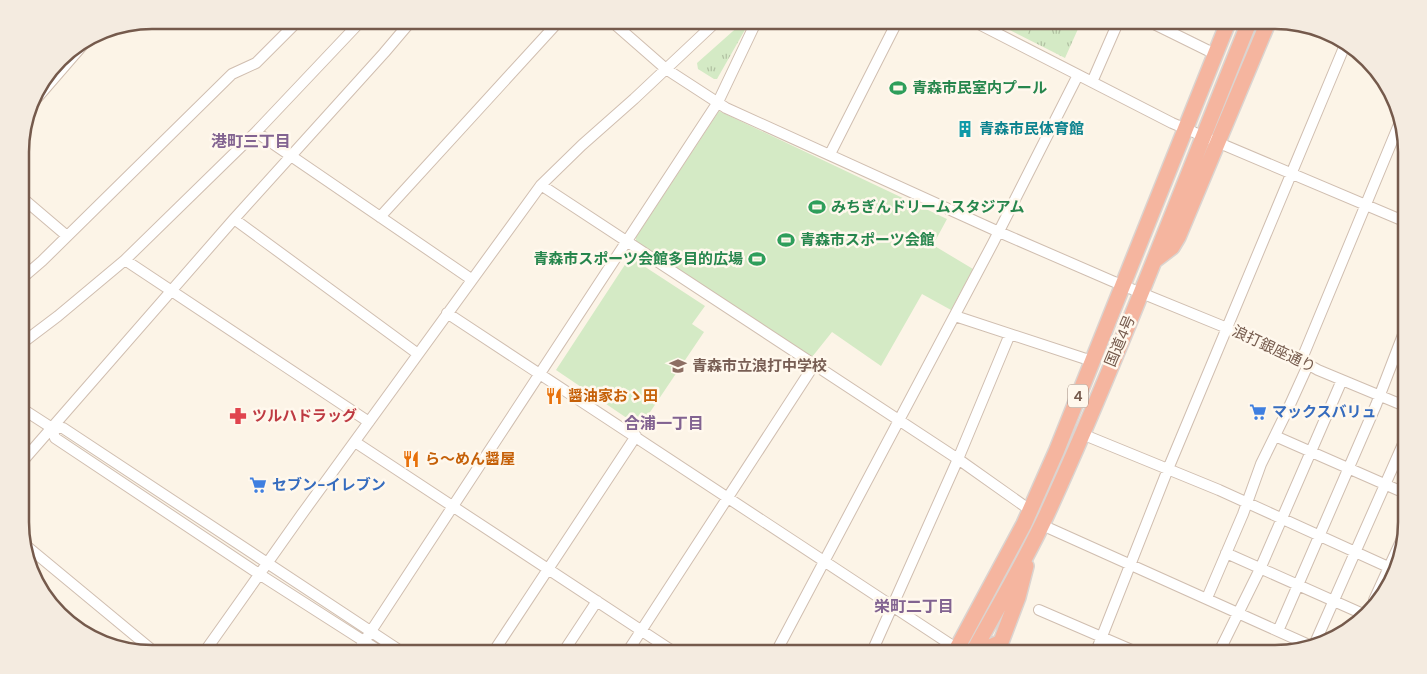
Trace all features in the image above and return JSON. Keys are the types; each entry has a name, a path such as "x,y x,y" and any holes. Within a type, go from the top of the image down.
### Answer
{"highway":[{"name":"国道4号","path":"968,645 1030,510 1092,361 1225,29"},
{"name":"国道4号","path":"969,645 1030,548 1042,525 1155,260 1202,137 1246,29"},
{"path":"1155,260 1175,243 1265,29"}],"street":[{"path":"29,272 232,74 256,63 290,29"},
{"path":"29,338 125,260 256,132 353,29"},
{"path":"29,454 234,219 404,29"},
{"path":"380,216 552,29"},
{"name":"浪打銀座通り","path":"620,29 666,69 726,108 999,232 1227,328 1398,404"},
{"path":"210,645 266,564 541,185 708,29"},
{"path":"362,645 718,102 753,29"},
{"path":"830,154 893,29"},
{"path":"989,29 1202,137 1398,219"},
{"path":"1092,82 1115,29"},
{"path":"1164,29 1215,54"},
{"path":"1098,645 1168,469 1343,49"},
{"path":"55,77 66,64"},
{"path":"780,645 999,232 1078,75"},
{"path":"1207,598 1261,464 1288,409 1396,131"},
{"path":"256,132 471,279"},
{"path":"541,185 958,459 1030,510"},
{"path":"29,204 67,236"},
{"path":"234,219 418,354"},
{"path":"125,260 369,422"},
{"path":"448,313 824,562 954,645"},
{"path":"954,316 1092,361"},
{"path":"875,645 958,459 1010,334"},
{"path":"1278,631 1398,347"},
{"path":"632,645 814,366"},
{"path":"1223,645 1260,568 1342,380"},
{"path":"29,413 52,428 63,428 266,564 391,645"},
{"path":"52,428 55,438 259,574 370,645"},
{"path":"1082,434 1246,502 1390,567"},
{"path":"498,645 636,436"},
{"path":"1275,436 1398,490"},
{"path":"355,442 663,645"},
{"path":"1317,638 1398,455"},
{"path":"1042,525 1303,642"},
{"path":"32,551 146,645"},
{"path":"1226,554 1359,612"},
{"path":"568,645 597,601"},
{"path":"1039,610 1120,645"}],"green space":[{"path":"735,29 745,29 717,79 698,69 697,63"},
{"path":"1008,29 1078,29 1065,58"},
{"path":"1010,29 1030,29 1026,37"},
{"name":"青森市スポーツ会館","path":"719,111 947,219 933,245 973,269 951,310 922,294 881,366 832,332 812,357 636,243 636,237"},
{"path":"630,257 705,306 692,324 704,332 640,427 556,370"}],"place":[{"name":"青森市民室内プール","path":"898,88"},
{"name":"青森市民体育館","path":"965,129"},
{"name":"みちぎんドリームスタジアム","path":"817,207"},
{"name":"青森市スポーツ会館","path":"786,240"},
{"name":"青森市スポーツ会館多目的広場","path":"757,259"},
{"name":"青森市立浪打中学校","path":"678,366"},
{"name":"醤油家おゝ田","path":"554,396"},
{"name":"マックスバリュ","path":"1258,412"},
{"name":"ツルハドラッグ","path":"238,416"},
{"name":"ら～めん醤屋","path":"411,459"},
{"name":"セブン-イレブン","path":"258,485"}],"district":[{"name":"港町三丁目","path":"251,141"},
{"name":"合浦一丁目","path":"664,423"},
{"name":"栄町二丁目","path":"914,606"}]}
